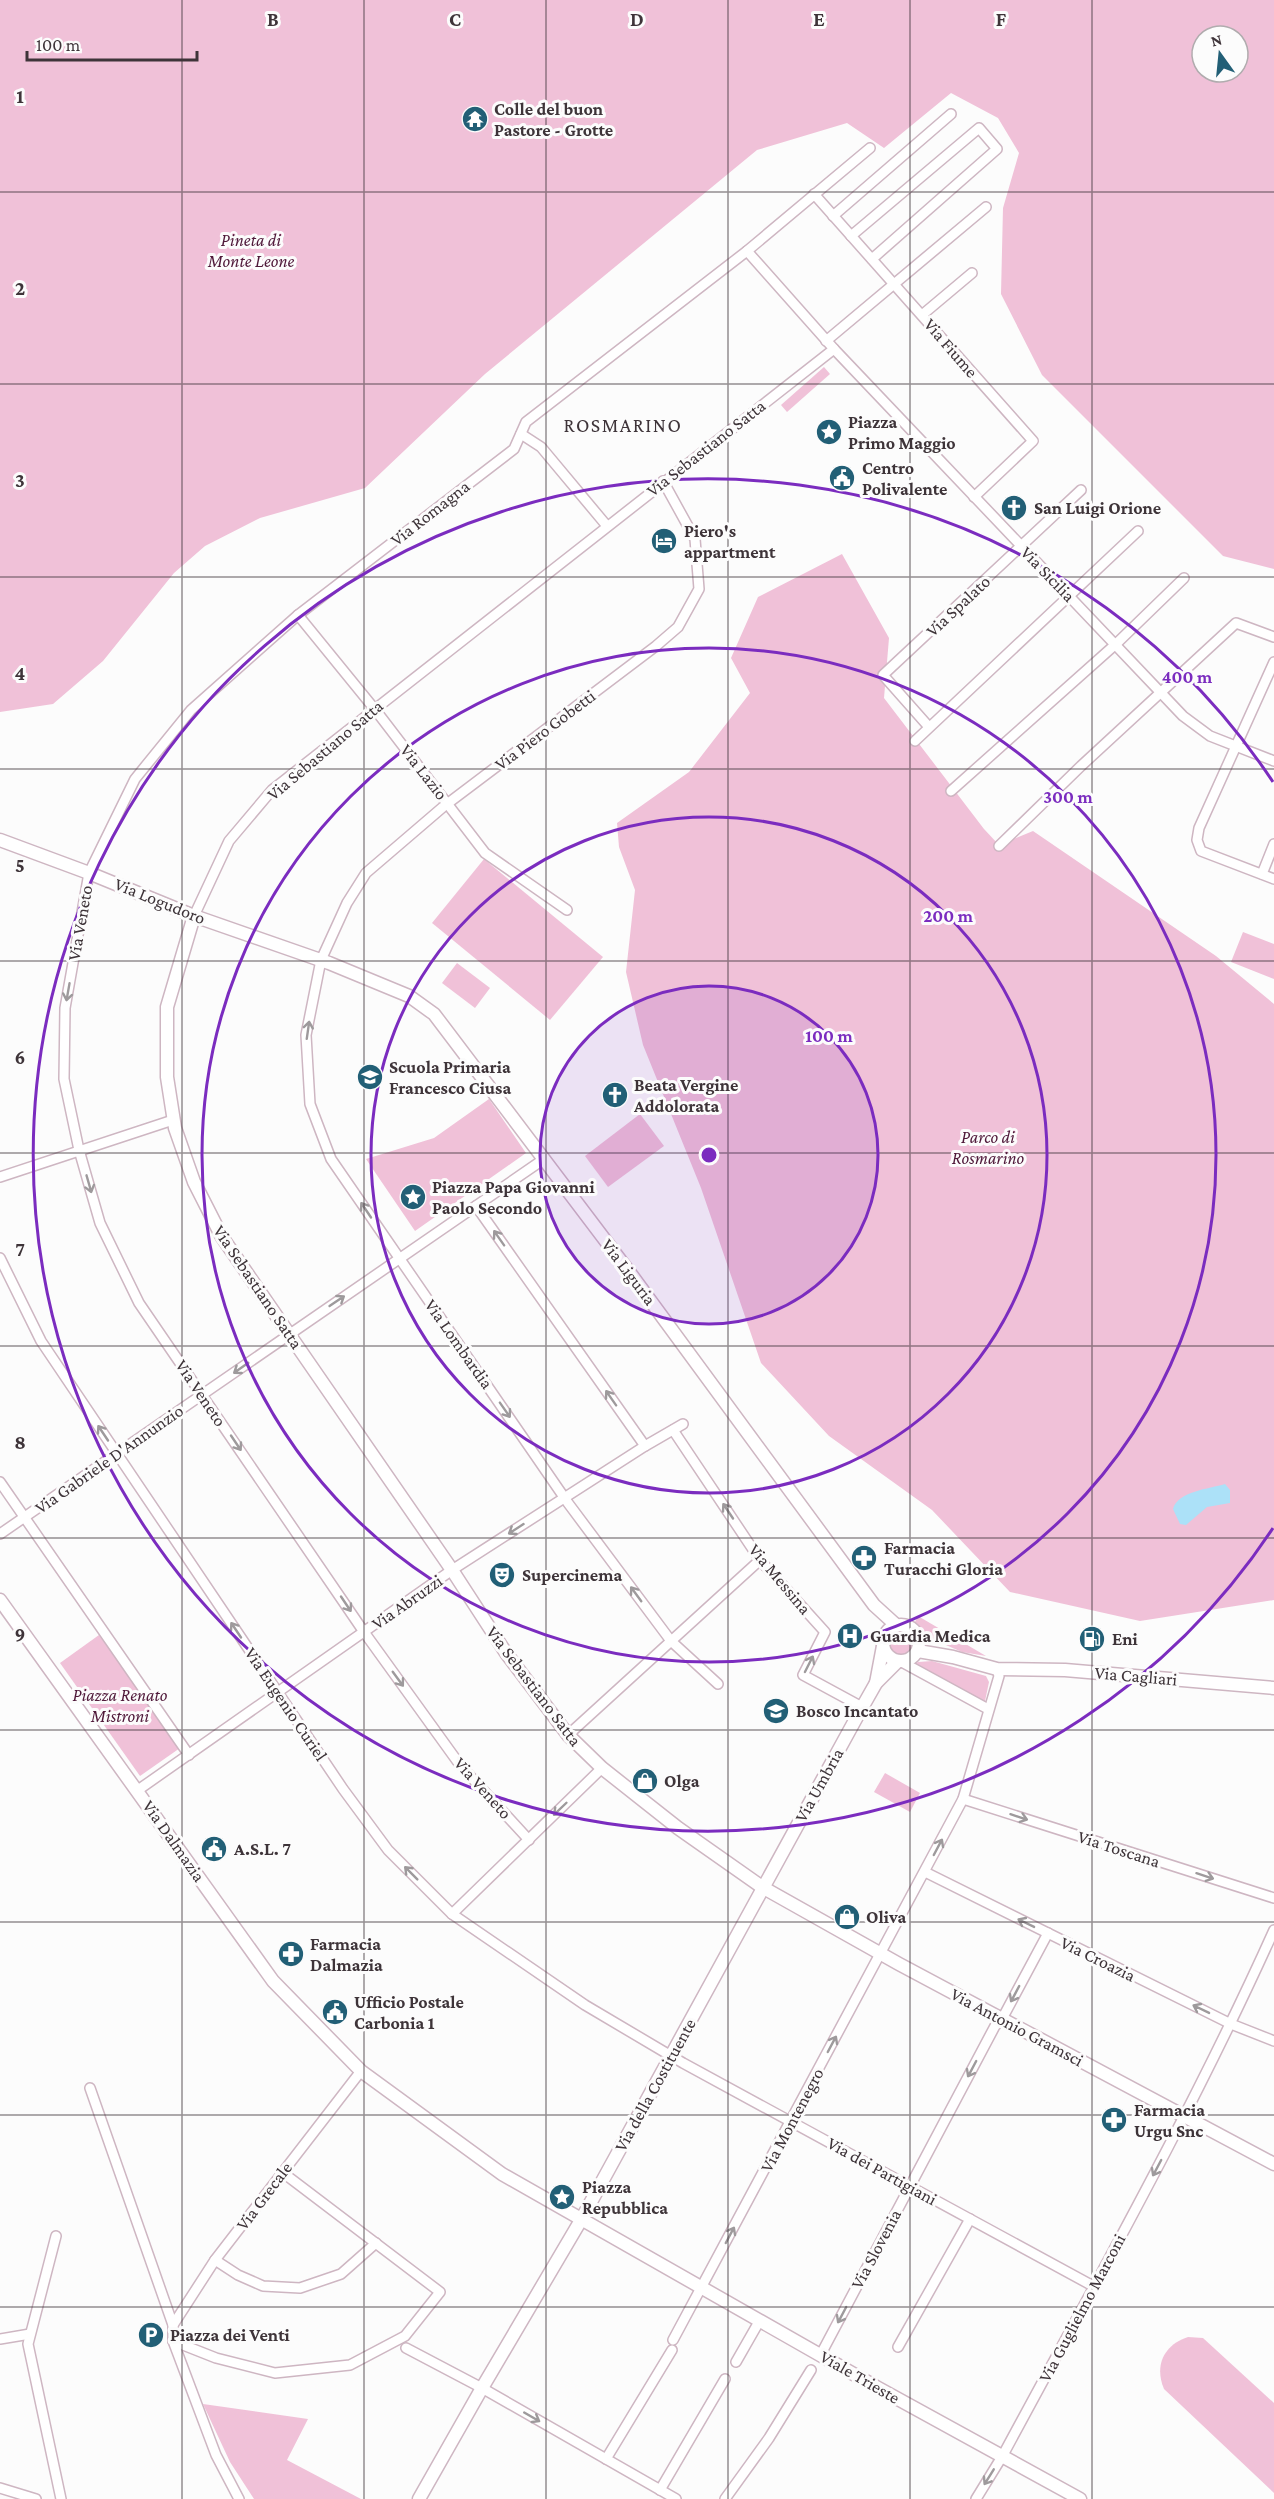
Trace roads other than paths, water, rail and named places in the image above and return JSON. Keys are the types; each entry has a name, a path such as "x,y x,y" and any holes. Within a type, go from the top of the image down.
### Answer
{"street":[{"path":"833,216 951,114"},
{"path":"851,236 979,129 997,149 872,259"},
{"name":"Via Romagna","path":"89,873 135,779 190,710 298,615 514,449 526,422 747,251 870,148"},
{"name":"Via Fiume","path":"814,194 1033,441 974,497"},
{"path":"826,341 986,207"},
{"name":"Via Sicilia","path":"747,251 826,341 1183,716 1210,736 1274,761"},
{"path":"922,315 972,273"},
{"name":"Via Sebastiano Satta","path":"762,1887 678,1828 602,1768 568,1735 506,1653 452,1570 222,1237 194,1182 173,1120 167,1077 167,1007 194,916 229,841 272,790 834,349"},
{"path":"521,434 541,447 607,526"},
{"name":"Via Piero Gobetti","path":"321,960 347,903 366,873 448,803 678,627 699,589 695,539 663,481"},
{"name":"Via Spalato","path":"929,727 883,675 1081,489"},
{"path":"915,741 1138,531"},
{"path":"951,791 1115,645 1184,578"},
{"name":"Via Lazio","path":"298,615 374,708 485,853 567,910"},
{"path":"999,846 1081,766 1236,623 1274,637"},
{"path":"1274,662 1199,828 1197,840 1201,851 1274,879"},
{"name":"Via Logudoro","path":"0,840 194,916 321,960"},
{"path":"1262,874 1274,844"},
{"name":"Via Veneto","path":"89,873 65,1008 64,1079 79,1150 100,1223 139,1303 364,1632 460,1765 529,1840"},
{"name":"Via Liguria","path":"321,960 409,996 434,1014 544,1159 891,1629"},
{"name":"Via Lombardia","path":"321,960 306,1035 310,1104 331,1159 565,1497 671,1641 718,1684"},
{"path":"0,1177 173,1120"},
{"name":"Via Gabriele D'Annunzio","path":"0,1534 544,1159"},
{"path":"476,1206 645,1446"},
{"name":"Via Eugenio Curiel","path":"0,1258 41,1341 343,1789 388,1850 452,1914 585,2006 671,2055"},
{"name":"Via Abruzzi","path":"138,1790 452,1570 683,1424"},
{"name":"Via Messina","path":"673,1430 760,1560 825,1632 803,1675 862,1707"},
{"path":"0,1482 189,1755"},
{"path":"568,1735 760,1560"},
{"name":"Via Dalmazia","path":"0,1600 273,1981 361,2071"},
{"path":"953,1657 918,1636 909,1626 891,1629 883,1646 887,1656 988,1709"},
{"path":"899,1661 909,1660 918,1651 918,1636"},
{"name":"Via Umbria","path":"876,1683 883,1646"},
{"path":"918,1651 953,1657"},
{"name":"Via Cagliari","path":"953,1657 997,1669 1065,1670 1274,1688"},
{"name":"Via Umbria","path":"762,1887 876,1683 899,1661"},
{"name":"Via Montenegro","path":"673,2340 963,1799 999,1676 997,1669"},
{"path":"452,1914 602,1768"},
{"name":"Via Toscana","path":"963,1799 1274,1898"},
{"name":"Via Croazia","path":"925,1872 1231,2025 1274,2041"},
{"name":"Via Antonio Gramsci","path":"762,1887 880,1954 1274,2164"},
{"name":"Via della Costituente","path":"419,2499 581,2220 762,1887"},
{"name":"Via Guglielmo Marconi","path":"976,2499 1003,2455 1185,2116 1231,2025 1274,1930"},
{"name":"Via Slovenia","path":"821,2354 995,2026 1002,2019 1048,1933"},
{"name":"Via dei Partigiani","path":"671,2055 1094,2286"},
{"path":"361,2071 502,2174 581,2220"},
{"name":"Via Grecale","path":"173,2325 215,2260 361,2071"},
{"path":"90,2088 173,2325 173,2341 216,2456 240,2499"},
{"path":"173,2341 216,2358 275,2373 350,2365 405,2336 440,2292 282,2172"},
{"path":"898,2347 970,2219"},
{"name":"Viale Trieste","path":"581,2220 1080,2499"},
{"path":"56,2236 27,2344 61,2499"},
{"path":"215,2260 238,2275 263,2286 300,2288 340,2274 376,2243"},
{"path":"736,2362 760,2320"},
{"path":"0,2339 30,2334"},
{"path":"406,2348 482,2388 676,2499"},
{"path":"606,2459 672,2350"},
{"path":"725,2499 769,2438 811,2370"},
{"path":"660,2490 725,2379"},
{"path":"0,2488 36,2499"}],"water":[{"path":"1225,1484 1230,1490 1230,1503 1207,1507 1186,1525 1180,1524 1173,1509 1181,1498 1187,1494"}],"place":[{"name":"Colle del buon Pastore - Grotte","path":"475,119"},
{"name":"Piazza Primo Maggio","path":"829,432"},
{"name":"Centro Polivalente","path":"842,478"},
{"name":"San Luigi Orione","path":"1014,508"},
{"name":"Piero's appartment","path":"664,541"},
{"name":"Scuola Primaria Francesco Ciusa","path":"370,1077"},
{"name":"Beata Vergine Addolorata","path":"615,1095"},
{"name":"Piazza Papa Giovanni Paolo Secondo","path":"413,1197"},
{"name":"Farmacia Turacchi Gloria","path":"864,1558"},
{"name":"Supercinema","path":"502,1575"},
{"name":"Guardia Medica","path":"850,1636"},
{"name":"Eni","path":"1092,1639"},
{"name":"Bosco Incantato","path":"776,1711"},
{"name":"Olga","path":"645,1781"},
{"name":"A.S.L. 7","path":"214,1849"},
{"name":"Oliva","path":"847,1917"},
{"name":"Farmacia Dalmazia","path":"291,1954"},
{"name":"Ufficio Postale Carbonia 1","path":"335,2012"},
{"name":"Farmacia Urgu Snc","path":"1114,2120"},
{"name":"Piazza Repubblica","path":"562,2197"},
{"name":"Piazza dei Venti","path":"151,2335"}],"district":[{"name":"ROSMARINO","path":"623,425"}],"park label":[{"name":"Pineta di Monte Leone","path":"251,250"},
{"name":"Parco di Rosmarino","path":"988,1147"},
{"name":"Piazza Renato Mistroni","path":"120,1705"}]}
